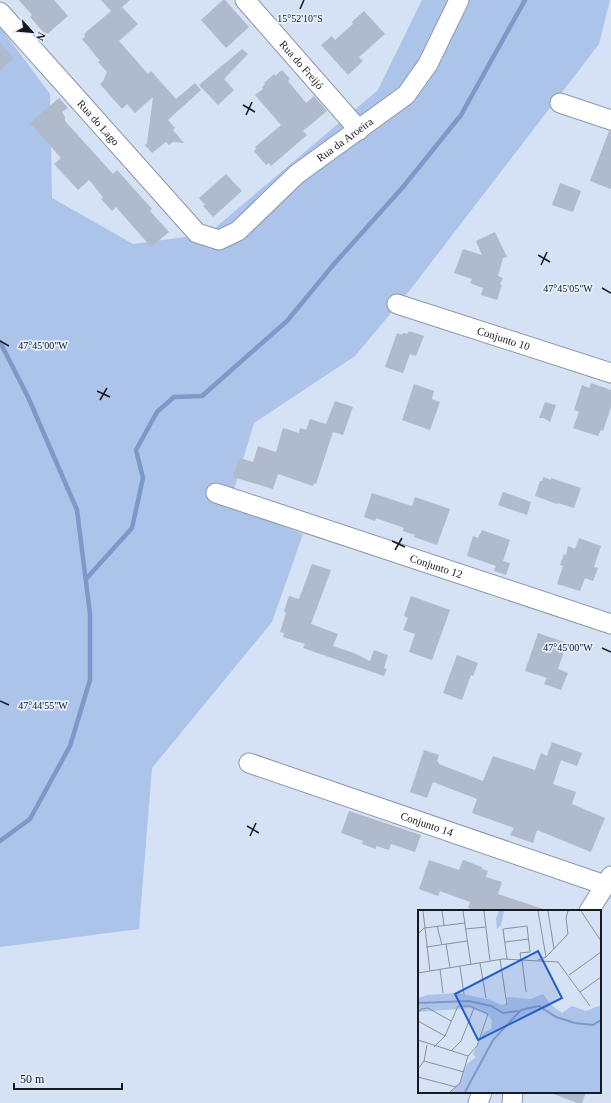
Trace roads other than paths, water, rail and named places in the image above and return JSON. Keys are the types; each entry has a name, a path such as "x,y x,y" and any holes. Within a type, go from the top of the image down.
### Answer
{"street":[{"name":"Rua do Freijó","path":"245,0 359,130"},
{"name":"Rua da Aroeira","path":"197,233 219,240 238,231 297,174 406,95 428,64 459,0"},
{"name":"Rua do Lago","path":"0,12 197,233"},
{"path":"560,103 611,120"},
{"name":"Conjunto 10","path":"397,304 611,373"},
{"name":"Conjunto 12","path":"216,493 611,624"},
{"name":"Conjunto 14","path":"249,763 608,880"},
{"path":"590,910 608,880"},
{"path":"478,1103 482,1093"},
{"path":"512,1103 513,1093"}],"waterway":[{"path":"86,579 132,528 143,478 136,450 157,412 174,397 202,396 287,321 334,264 403,187 461,115 525,0"},
{"path":"0,342 28,397 77,510 90,614 90,680 70,746 30,819 0,841"}]}
